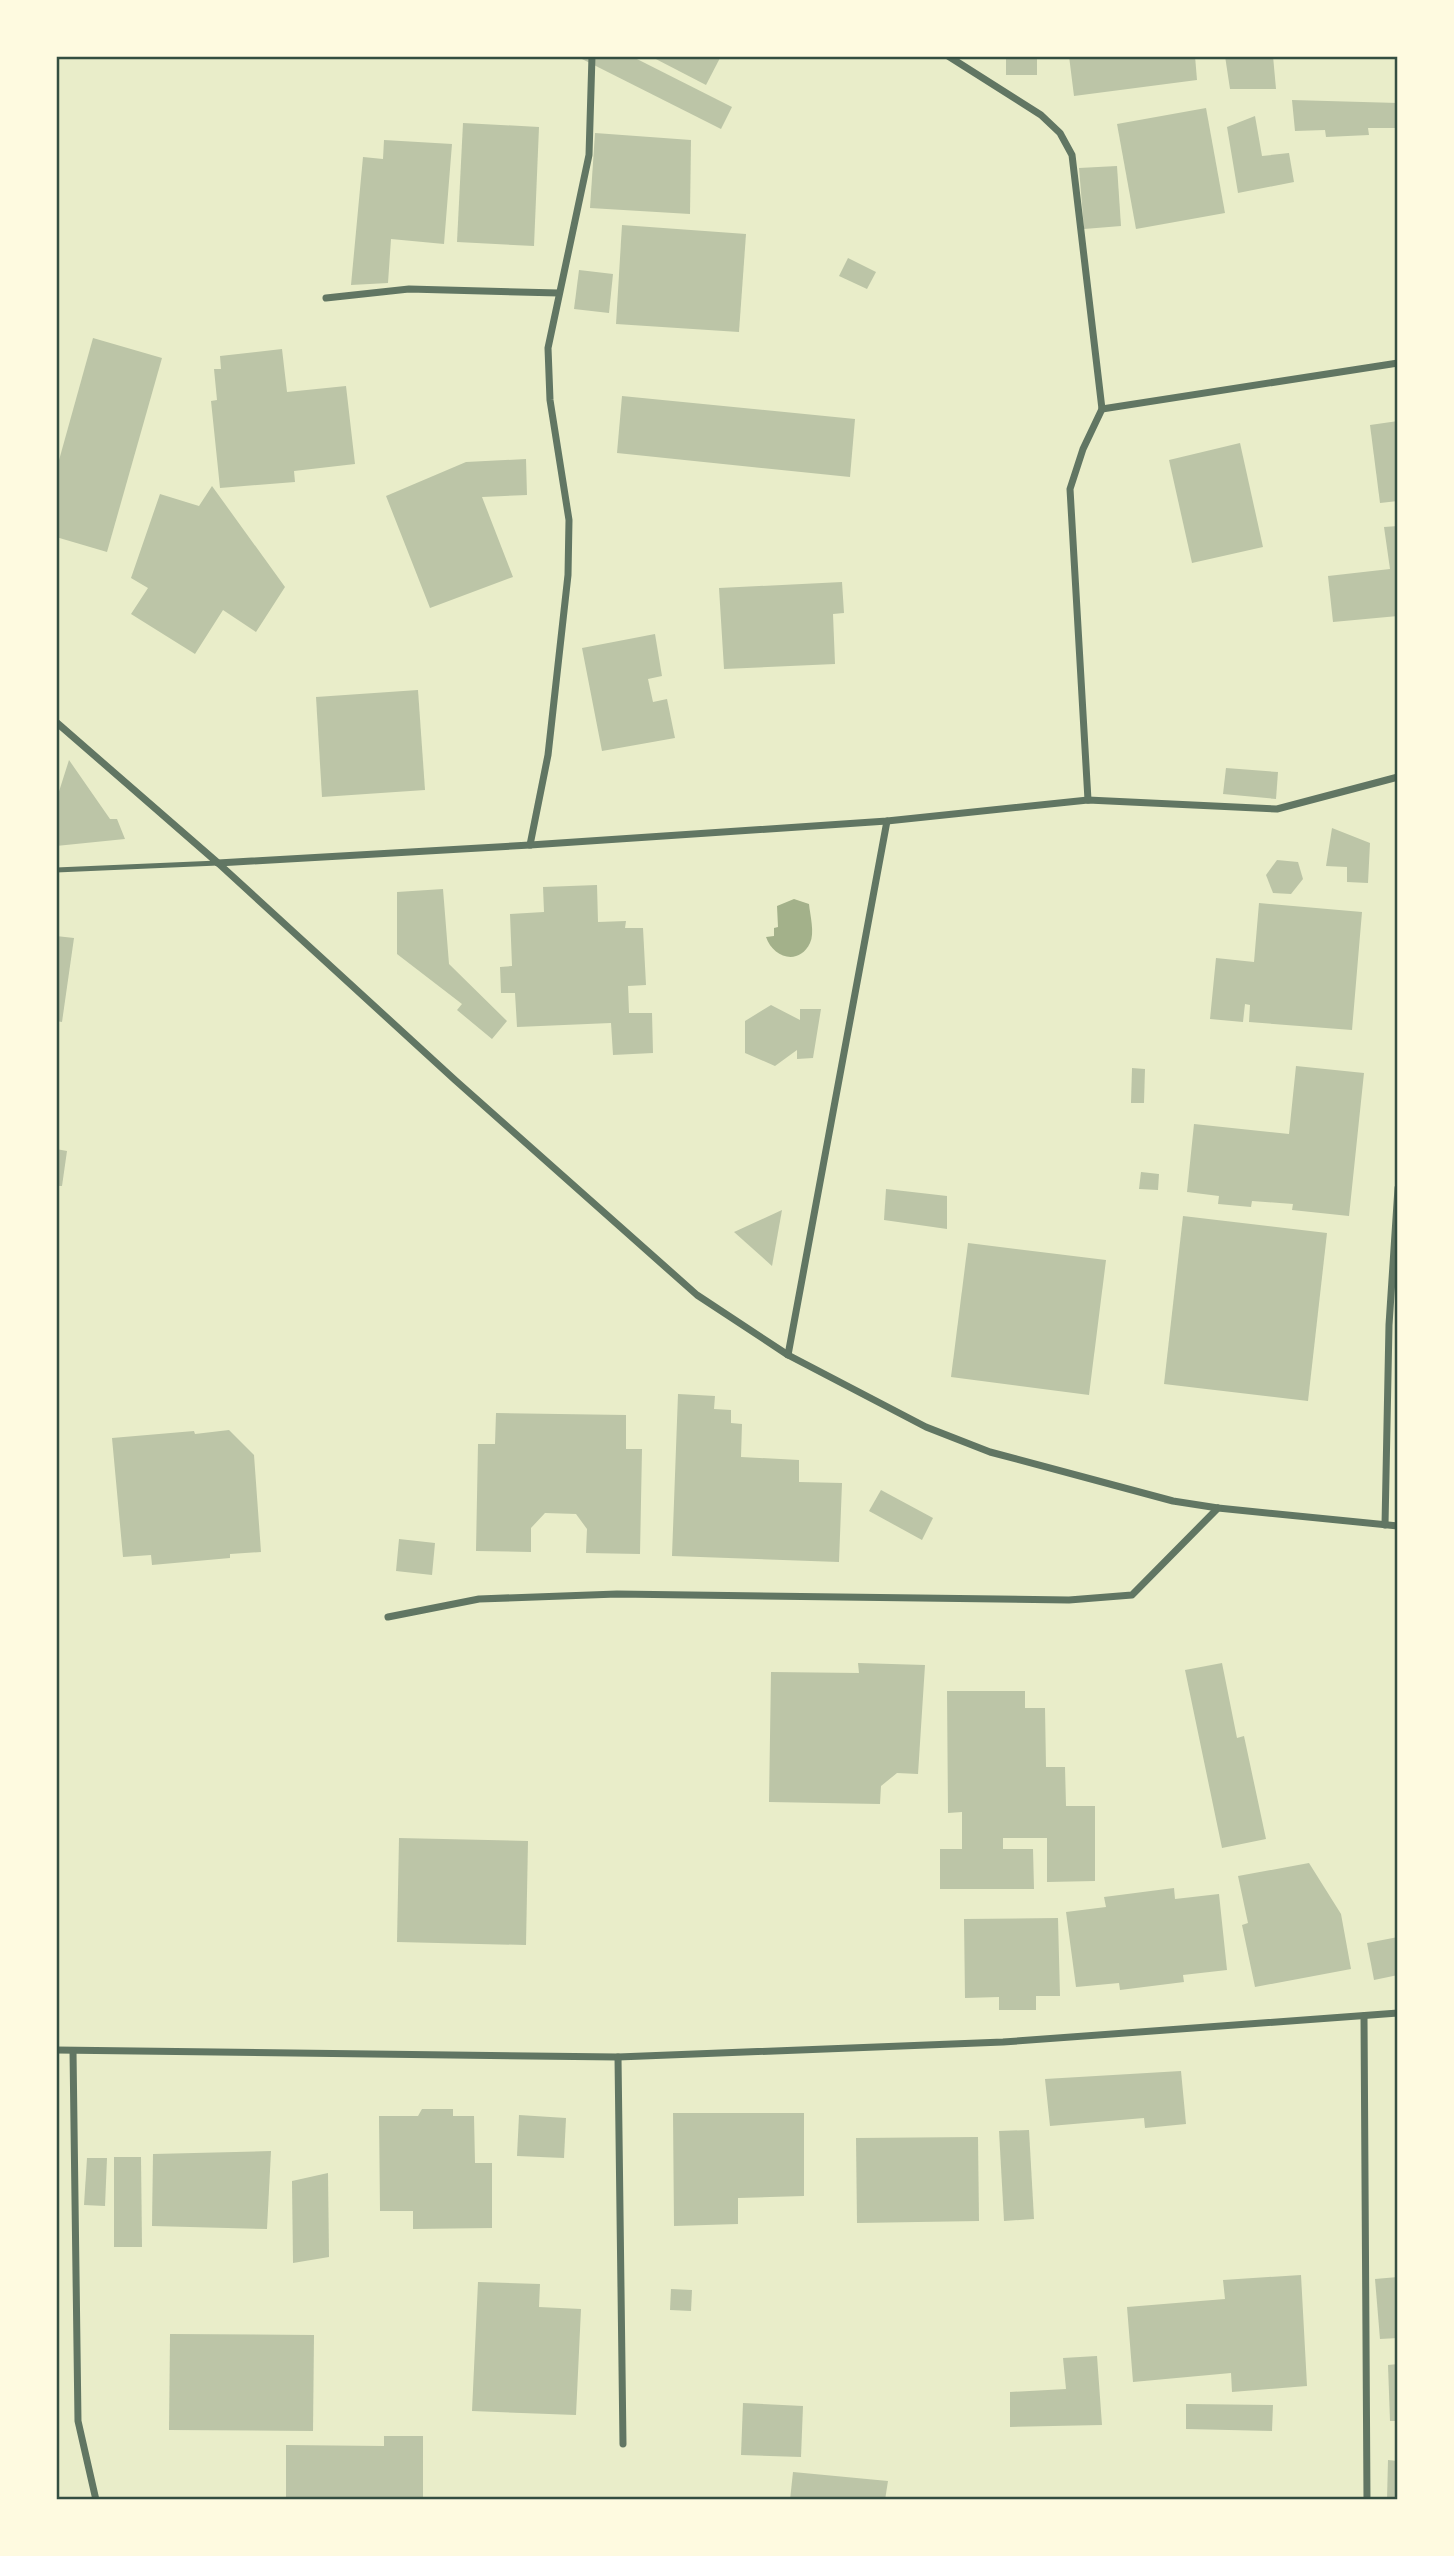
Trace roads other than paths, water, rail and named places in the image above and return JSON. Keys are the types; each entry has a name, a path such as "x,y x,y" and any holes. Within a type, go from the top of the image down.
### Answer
{"street":[{"path":"530,845 548,755 568,575 569,520 550,400 548,348 589,155 592,56"},
{"path":"948,56 1041,115 1060,133 1072,155 1102,409 1083,449 1070,489 1088,800"},
{"path":"326,298 409,289 559,293"},
{"path":"1102,409 1398,363"},
{"path":"56,722 218,863 455,1080 697,1295 788,1355 926,1427 990,1452 1173,1501 1398,1526"},
{"path":"218,863 887,821 1088,800 1277,809 1398,777"},
{"path":"788,1355 887,821"},
{"path":"1385,1525 1389,1325 1398,1188"},
{"path":"1389,1325 1398,1324"},
{"path":"387,1617 479,1598 617,1594 1069,1600 1132,1595 1218,1508"},
{"path":"56,2050 618,2057 1003,2042 1398,2013"},
{"path":"1364,2016 1367,2500"},
{"path":"73,2051 78,2421 96,2500"},
{"path":"618,2057 622,2445"}],"lane":[{"path":"56,870 218,863"}]}
